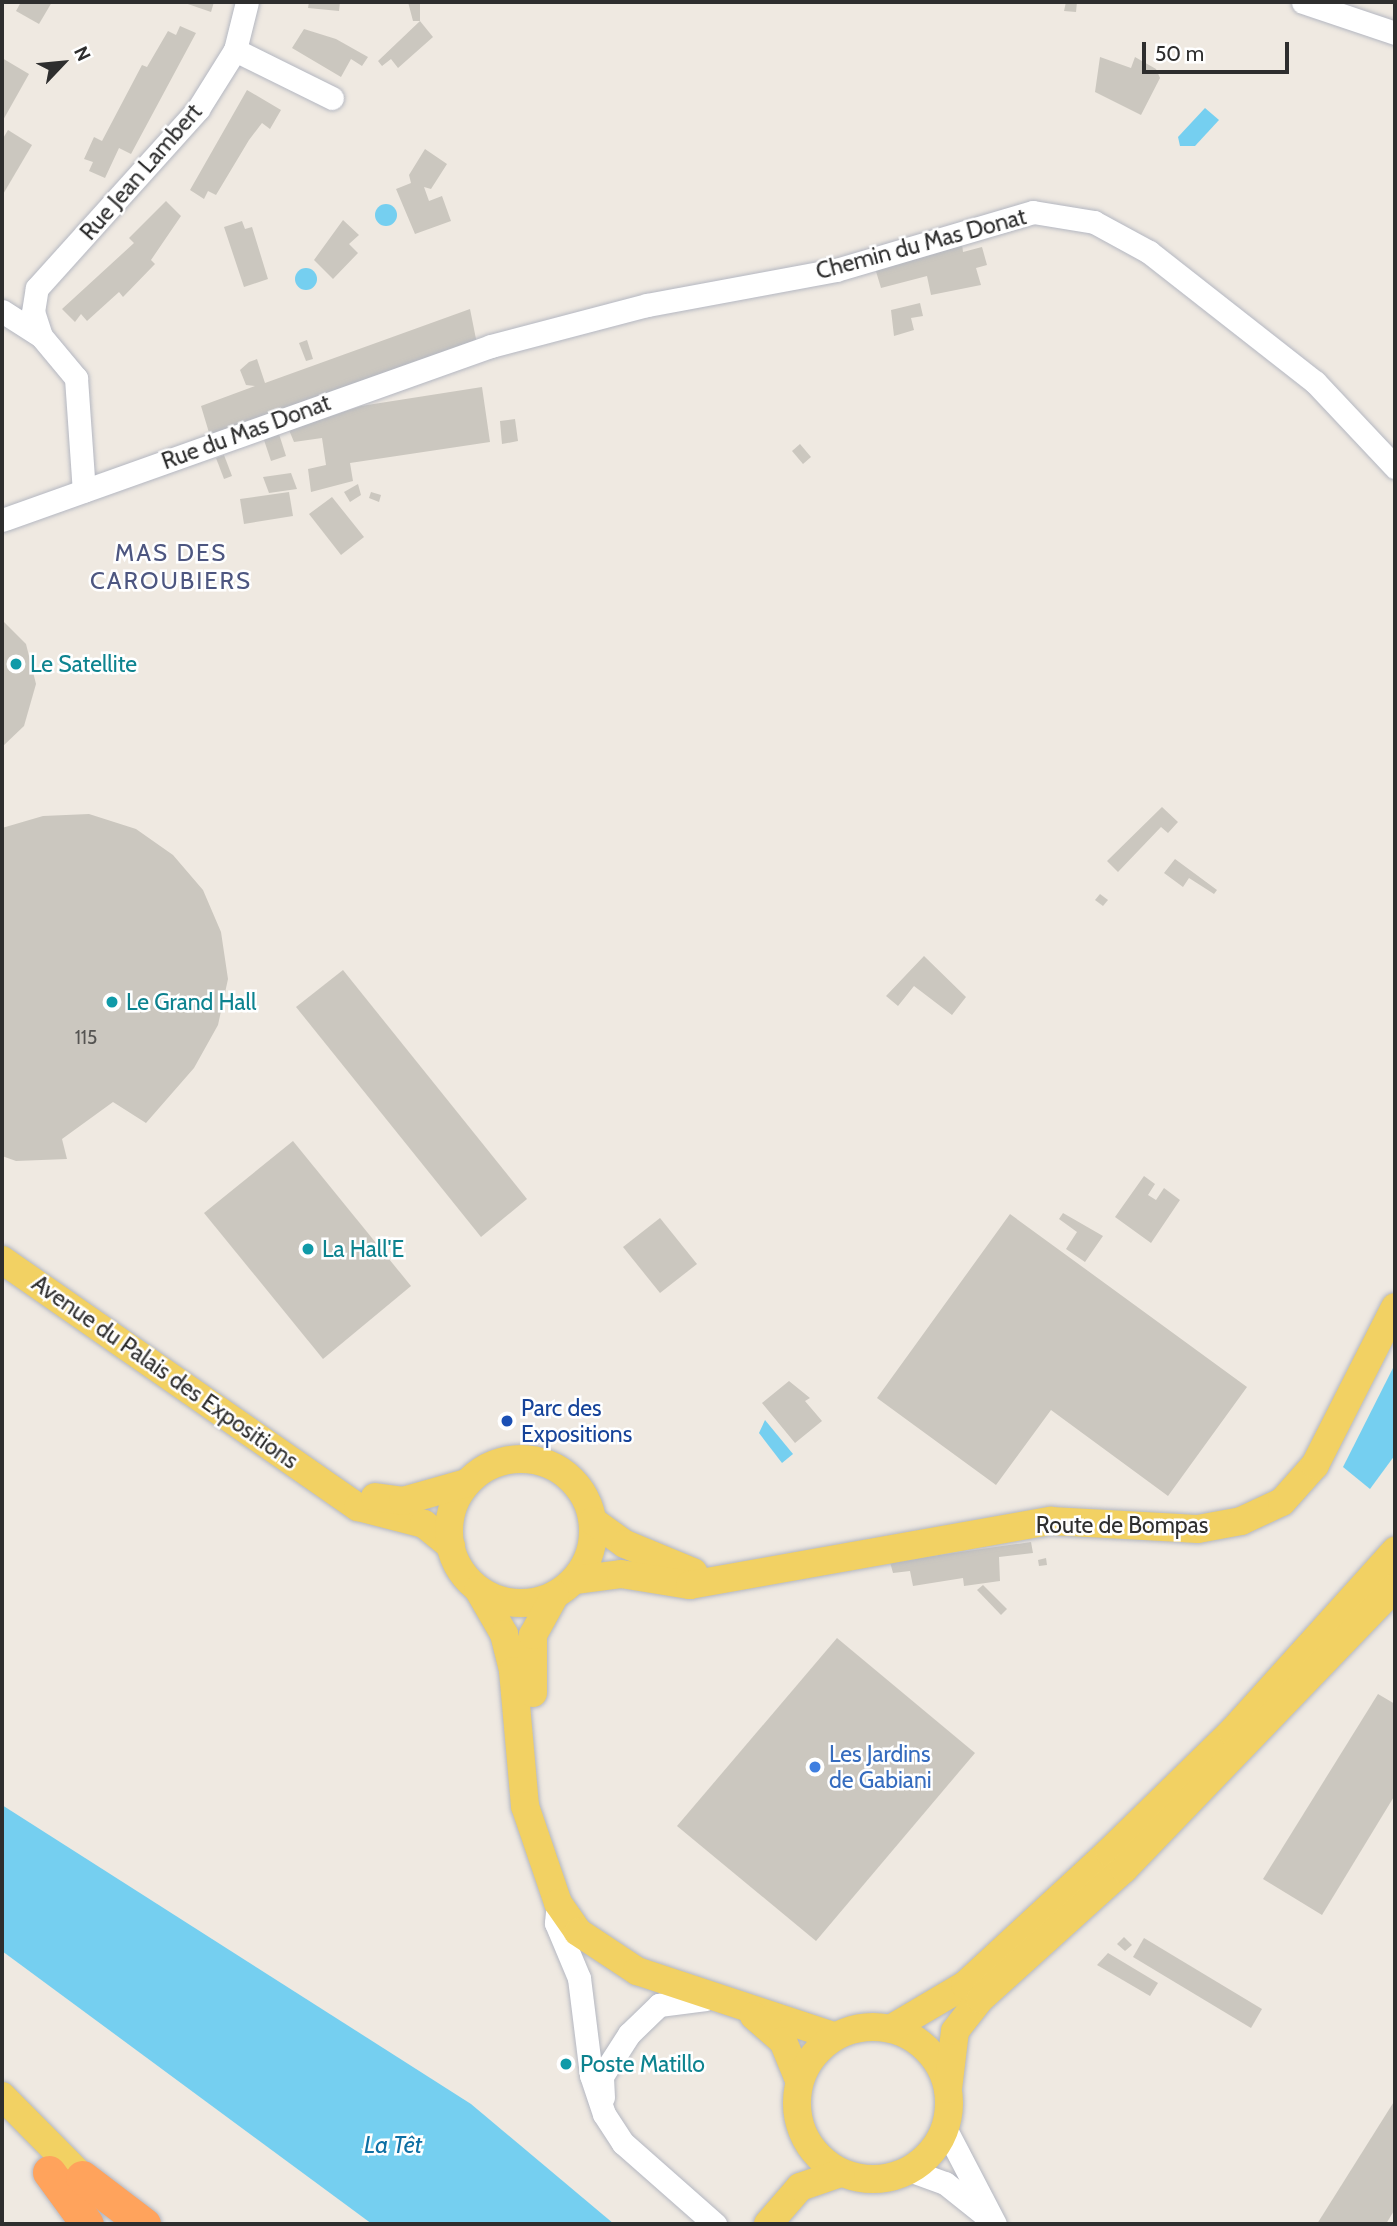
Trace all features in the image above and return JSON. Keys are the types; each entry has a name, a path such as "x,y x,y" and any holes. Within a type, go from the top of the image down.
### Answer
{"highway":[{"path":"50,2172 87,2224"},
{"path":"82,2177 144,2224"}],"main road":[{"name":"Avenue du Palais des Expositions","path":"2,1260 358,1507 424,1524 450,1546"},
{"name":"Route de Bompas","path":"565,1587 621,1574 690,1585 1051,1521 1198,1530 1241,1521 1282,1502 1315,1465 1395,1307"},
{"path":"545,1866 529,1657 565,1587 587,1562 593,1521 577,1483 548,1463 496,1462 466,1483 449,1524 450,1546 504,1634 525,1806 545,1866 558,1903 578,1932 608,1957 834,2036 872,2026 892,2028 929,2051 948,2089"},
{"name":"Avenue du Palais des Expositions","path":"329,1485 403,1501 466,1483"},
{"name":"Route de Bompas","path":"593,1521 655,1559 735,1576"},
{"path":"892,2028 965,1985 1109,1852 1232,1732 1395,1551"},
{"path":"478,1589 516,1603 565,1587"},
{"path":"769,2224 800,2187 841,2173 875,2179 909,2170 945,2128 955,2031 980,1999 1142,1851 1395,1587"},
{"path":"732,1999 783,2041 799,2080 803,2134 800,2187"},
{"path":"799,2080 834,2036"},
{"path":"2,2096 128,2224"},
{"path":"2,2121 50,2172 106,2224"},
{"path":"803,2134 841,2173"}],"street":[{"name":"Rue Jean Lambert","path":"41,335 33,312 37,288 139,182 235,50 247,2"},
{"path":"1303,2 1361,19 1395,33"},
{"path":"1361,19 1395,13"},
{"path":"235,50 331,98"},
{"name":"Chemin du Mas Donat","path":"491,346 647,305 836,270 1004,218 1060,214 1116,229 1149,252 1315,382 1395,467"},
{"path":"2,311 41,335 76,378 84,491"},
{"name":"Rue du Mas Donat","path":"2,520 491,346"},
{"path":"558,1903 556,1923 579,1978 591,2075 604,2114 623,2143 715,2224"},
{"path":"604,2114 602,2076 613,2052 659,2005 732,1999"},
{"path":"945,2128 994,2223"},
{"path":"909,2170 945,2183 994,2223"}],"water":[{"path":"1205,108 1219,120 1195,146 1180,146 1178,137"},
{"path":"386,204 394,207 397,215 394,223 386,226 378,223 375,215 378,207"},
{"path":"306,268 316,275 317,279 310,289 306,290 296,283 295,279 302,269"},
{"path":"1395,1364 1395,1455 1370,1489 1343,1467"},
{"path":"765,1420 793,1454 782,1463 759,1433"},
{"name":"La Têt","path":"2,1805 471,2104 614,2224 372,2224 2,1951"}],"building":[{"path":"21,2 52,2 39,24 16,11"},
{"path":"182,2 214,2 211,12"},
{"path":"309,2 340,2 339,11 308,8"},
{"path":"408,2 420,2 420,21 413,21"},
{"path":"1066,2 1077,2 1076,12 1064,11"},
{"path":"420,21 433,37 398,68 391,59 382,66 378,61"},
{"path":"180,26 196,33 131,154 119,148 105,178 89,171 93,162 84,159 94,137 102,141 142,65 147,67 168,31 176,35"},
{"path":"304,29 336,39 368,57 362,66 351,59 341,77 292,48"},
{"path":"1100,57 1131,68 1135,57 1156,69 1160,78 1141,115 1095,92"},
{"path":"2,58 29,74 2,122"},
{"path":"247,90 281,110 270,129 262,123 249,140 216,195 208,191 204,199 190,190"},
{"path":"8,130 32,145 2,196 2,140"},
{"path":"425,149 447,164 431,189 424,187 429,201 442,196 451,221 415,234 396,189 411,183 409,175"},
{"path":"166,201 181,216 151,260 155,264 123,297 119,292 87,321 81,314 75,322 62,309 134,243 129,238"},
{"path":"343,220 359,235 349,244 358,253 333,279 314,260"},
{"path":"242,221 245,229 252,227 268,279 244,287 224,227"},
{"path":"962,244 963,252 982,247 987,265 976,268 981,285 931,295 927,276 881,288 875,268"},
{"path":"920,303 923,316 911,318 914,330 894,336 891,310"},
{"path":"470,309 477,344 210,436 201,406 255,386 246,385 240,370 249,362 257,359 265,383"},
{"path":"307,340 313,359 306,361 299,343"},
{"path":"482,387 490,442 350,463 353,481 311,492 308,469 326,465 322,438 294,442 289,430 361,406"},
{"path":"515,419 518,441 502,444 500,421"},
{"path":"279,434 286,456 271,461 264,440"},
{"path":"800,444 811,457 803,464 792,451"},
{"path":"224,455 232,476 224,479 216,458"},
{"path":"291,473 297,489 269,493 263,477"},
{"path":"358,484 361,495 350,502 344,492"},
{"path":"289,492 293,516 244,524 240,499"},
{"path":"371,492 381,495 379,502 369,498"},
{"path":"332,497 364,537 341,555 309,514"},
{"name":"Le Satellite","path":"2,620 26,644 36,684 24,726 2,747"},
{"path":"1162,807 1178,822 1168,833 1161,827 1118,872 1107,861"},
{"name":"Le Grand Hall","path":"89,814 136,829 173,855 203,890 221,932 228,979 218,1025 194,1068 146,1123 113,1102 62,1139 67,1159 16,1161 2,1156 2,828 43,816"},
{"path":"1175,859 1217,890 1214,894 1189,878 1183,887 1164,873"},
{"path":"1100,894 1108,900 1103,906 1095,900"},
{"path":"924,956 966,997 952,1015 914,986 898,1006 886,996"},
{"path":"343,970 527,1199 481,1237 296,1007"},
{"name":"La Hall'E","path":"293,1141 411,1286 323,1359 204,1213"},
{"path":"1144,1176 1155,1184 1148,1195 1156,1200 1164,1188 1180,1200 1151,1243 1115,1217"},
{"path":"1063,1213 1103,1236 1085,1262 1066,1249 1077,1232 1059,1219"},
{"path":"1010,1214 1247,1387 1168,1496 1051,1410 996,1485 877,1398"},
{"path":"660,1218 697,1264 660,1293 623,1247"},
{"path":"789,1381 810,1398 805,1401 822,1421 795,1443 762,1403"},
{"path":"1031,1542 1033,1553 999,1557 1000,1581 964,1586 963,1578 913,1586 910,1571 893,1573 890,1562"},
{"path":"1046,1558 1047,1565 1039,1566 1038,1560"},
{"path":"983,1585 1007,1609 1001,1615 977,1590"},
{"path":"837,1638 975,1753 816,1941 677,1826"},
{"path":"1378,1694 1395,1704 1395,1795 1322,1915 1263,1879"},
{"path":"1124,1937 1132,1945 1125,1951 1117,1944"},
{"path":"1144,1938 1262,2009 1251,2028 1133,1957"},
{"path":"1108,1953 1158,1983 1150,1996 1097,1965"},
{"path":"563,2058 568,2058 569,2069 564,2070"},
{"path":"1395,2100 1395,2209 1386,2224 1317,2224"}],"place":[{"name":"Le Satellite","path":"16,664"},
{"name":"Le Grand Hall","path":"112,1002"},
{"name":"La Hall'E","path":"308,1249"},
{"name":"Parc des Expositions","path":"507,1421"},
{"name":"Les Jardins de Gabiani","path":"815,1767"},
{"name":"Poste Matillo","path":"566,2064"}],"district":[{"name":"MAS DES CAROUBIERS","path":"171,567"}]}
